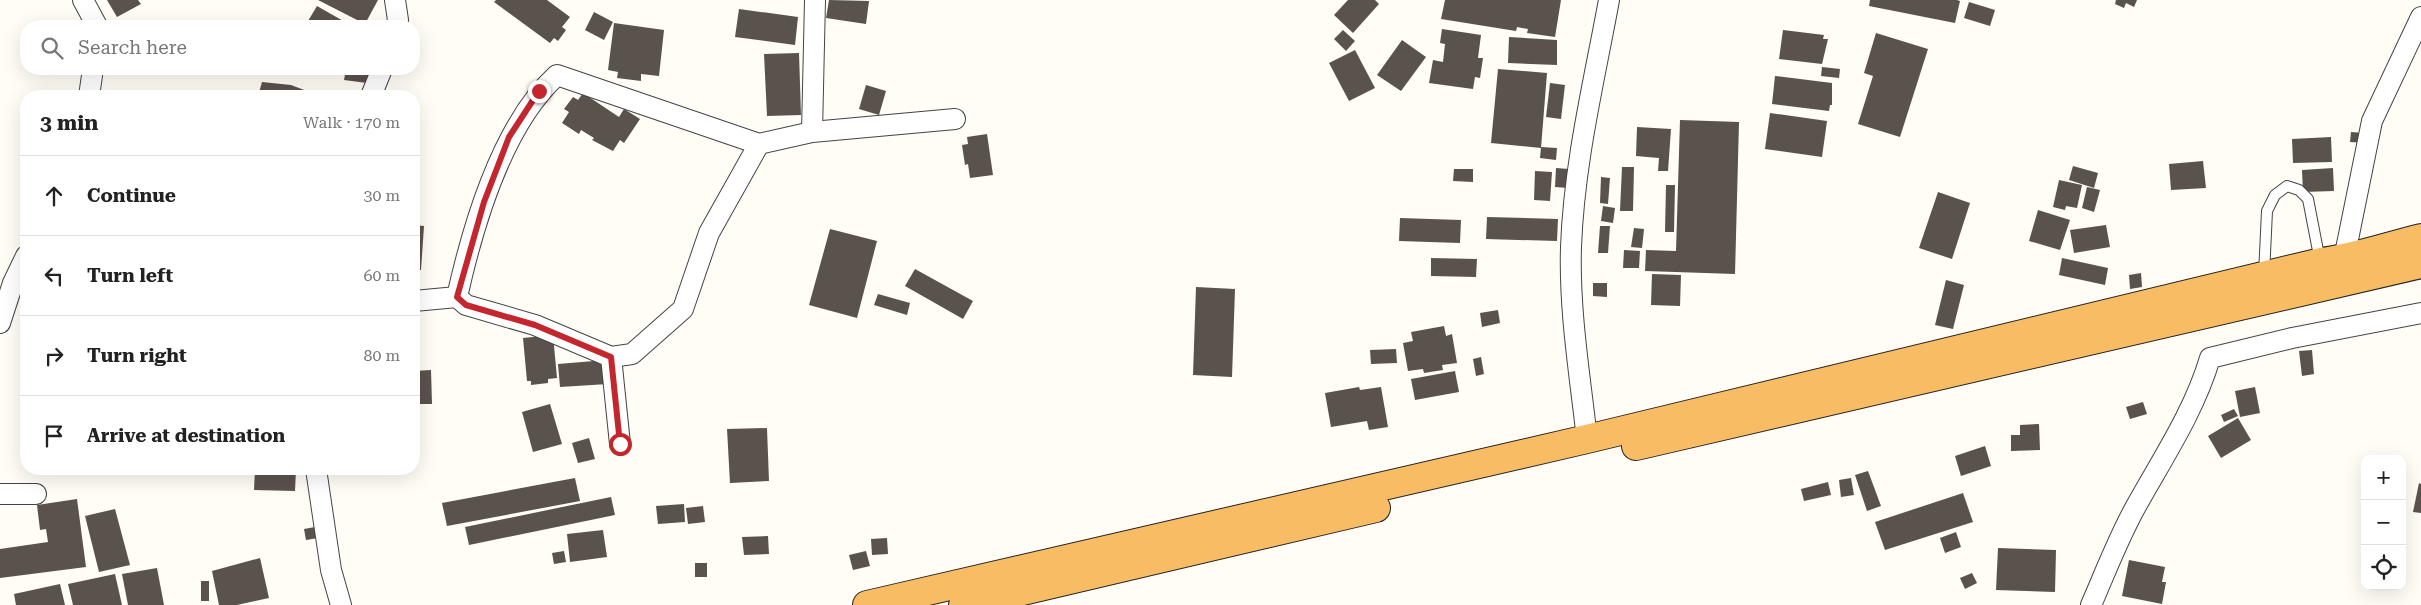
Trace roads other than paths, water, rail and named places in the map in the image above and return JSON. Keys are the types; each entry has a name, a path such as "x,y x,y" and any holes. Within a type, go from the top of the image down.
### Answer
{"highway":[{"path":"867,605 1587,439 2421,238"},
{"path":"2340,258 2372,275"},
{"path":"963,605 2421,264"}],"street":[{"path":"83,0 94,20"},
{"path":"395,0 398,20"},
{"path":"812,132 815,0"},
{"path":"1587,439 1574,328 1571,247 1580,146 1609,0"},
{"path":"2340,258 2372,121 2421,17"},
{"path":"90,90 92,75"},
{"path":"374,90 380,75"},
{"path":"457,297 484,202 509,137 539,91 557,75 759,144 812,132 955,119"},
{"path":"420,300 457,297 466,305 535,325 611,357 632,354 683,309 709,233 759,144"},
{"path":"0,323 13,283 20,268"},
{"path":"2091,605 2134,510 2178,434 2198,392 2210,358 2292,338 2421,313"},
{"path":"611,357 620,444"},
{"path":"317,475 331,570 340,605"},
{"path":"0,494 36,494"}],"lane":[{"path":"2264,276 2267,210 2276,196 2287,186 2299,190 2308,199 2340,258"}]}
